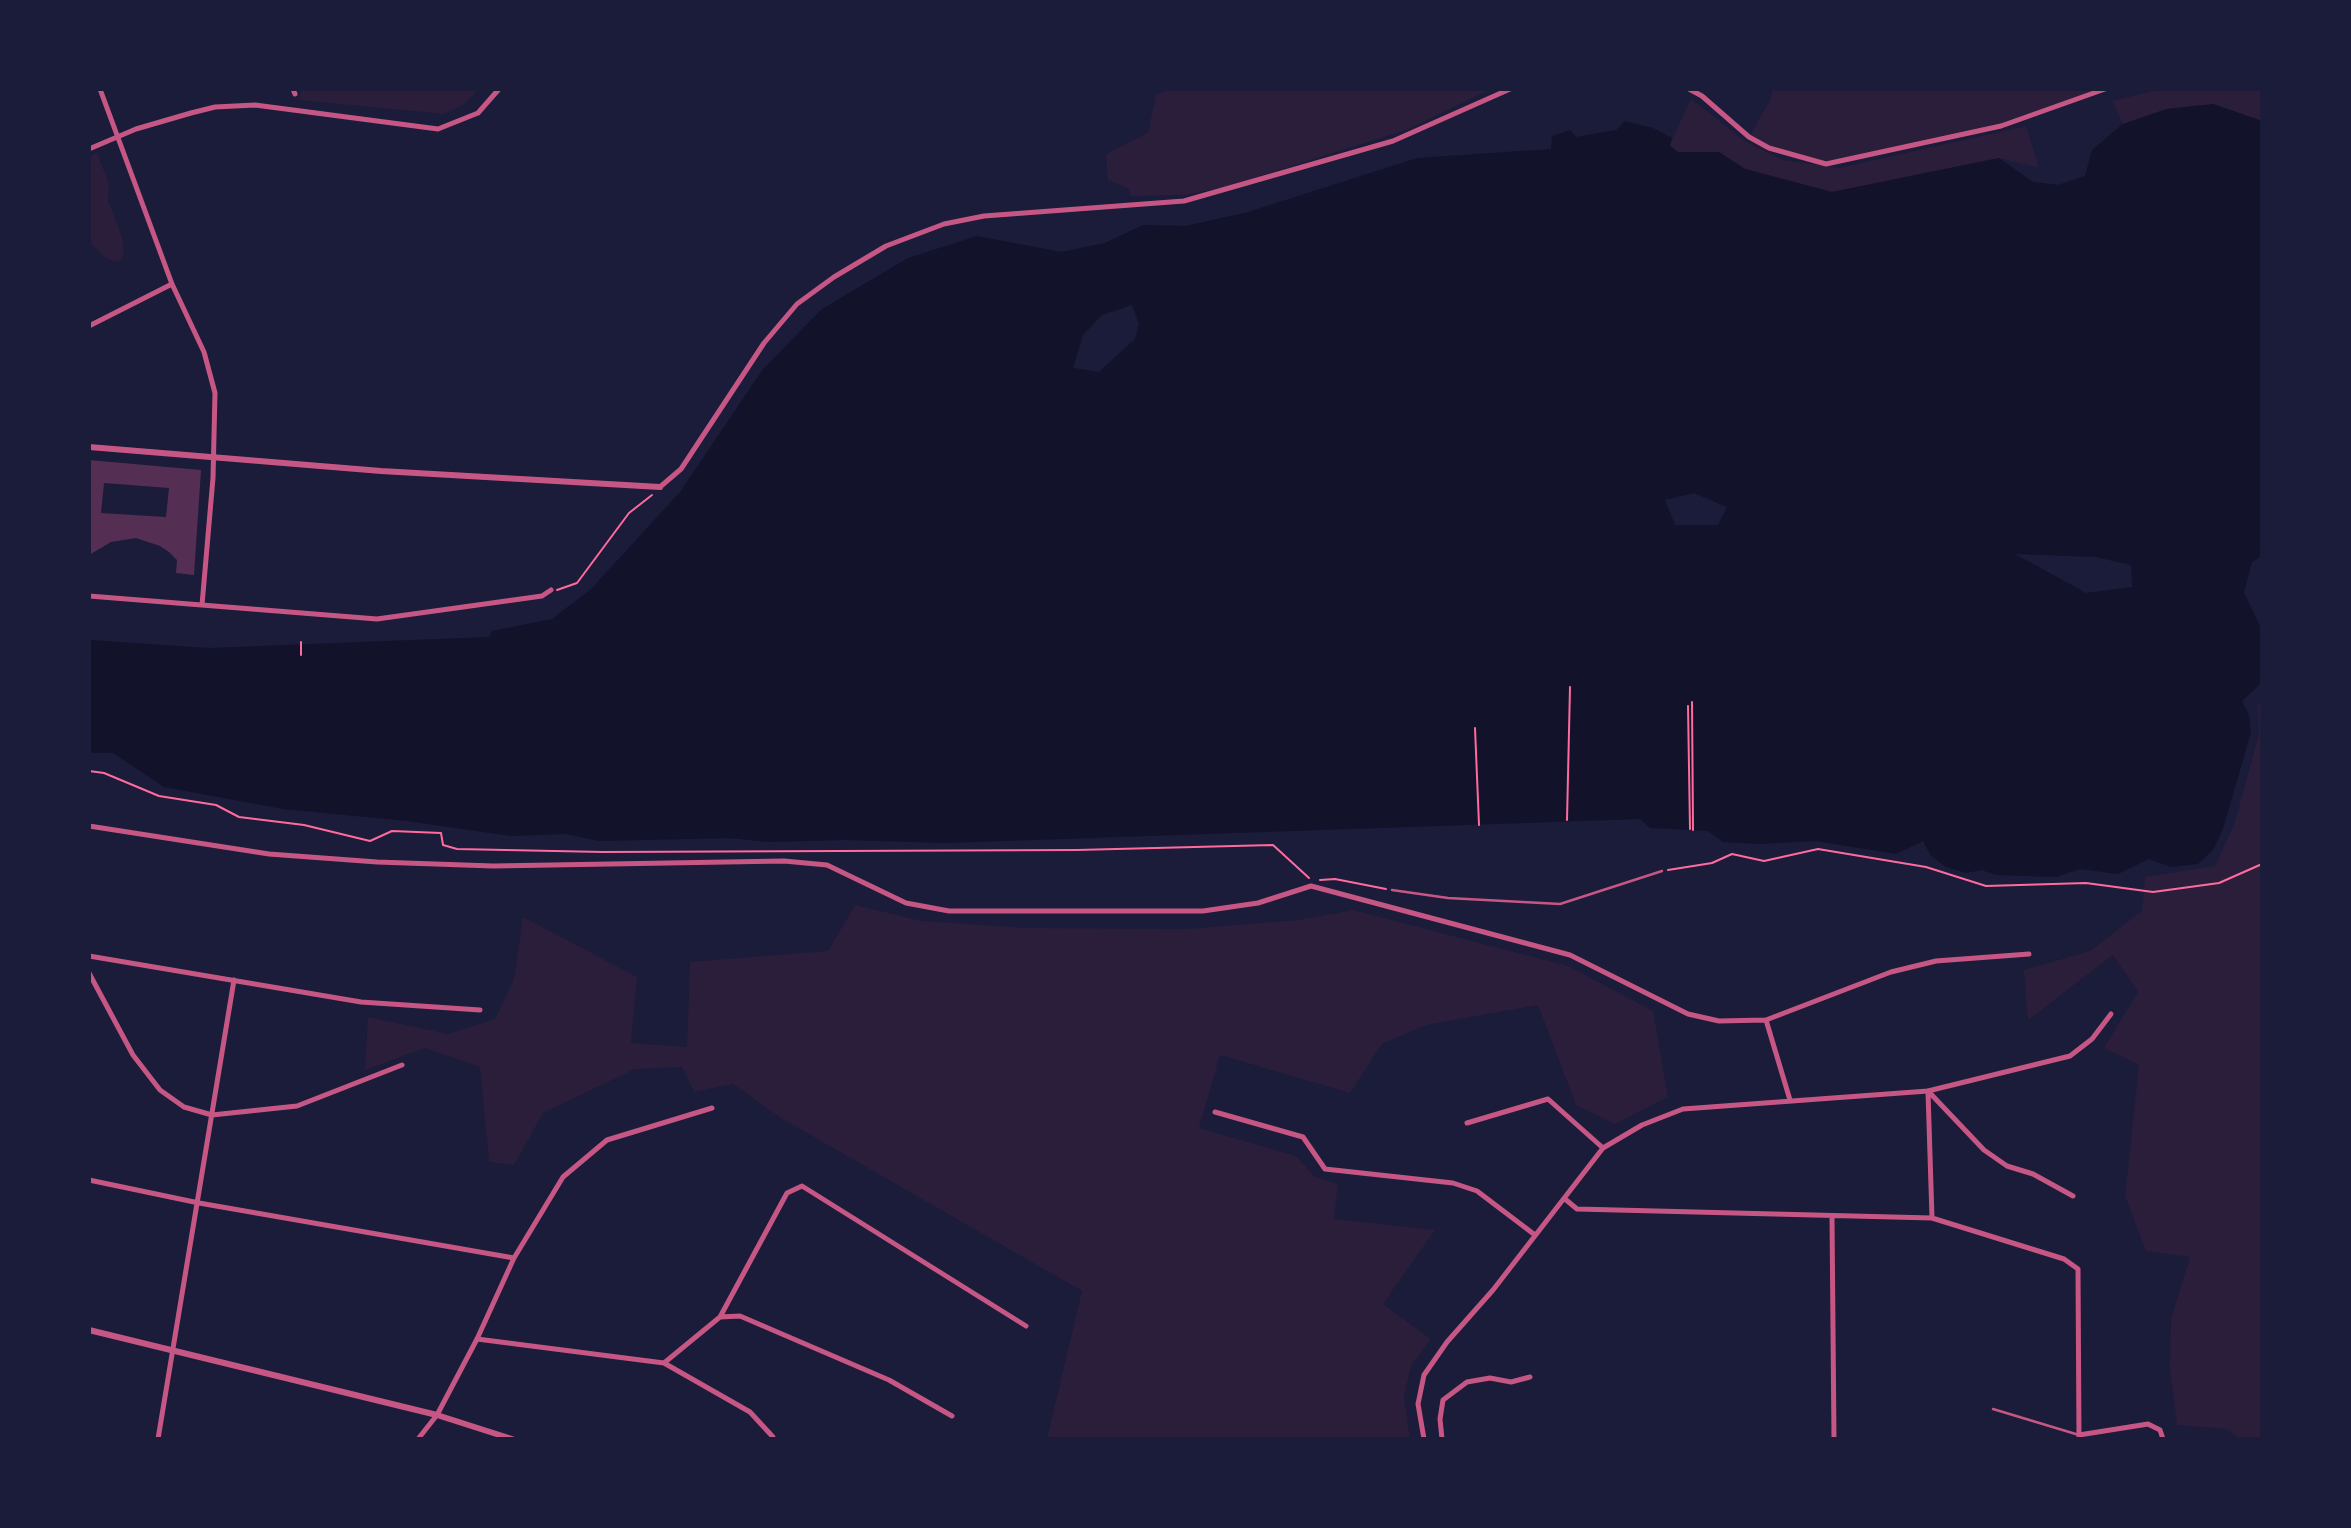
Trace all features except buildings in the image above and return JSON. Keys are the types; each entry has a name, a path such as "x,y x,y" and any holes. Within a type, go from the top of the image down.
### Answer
{"street":[{"path":"100,89 172,284 204,352 215,393 214,458 202,605"},
{"path":"89,149 136,129 215,107 255,105 438,129 478,113 499,89"},
{"path":"89,447 214,458 660,487 681,469 764,343 797,304 834,277 886,246 944,224 984,216 1184,201 1393,141 1510,89"},
{"path":"1689,89 1702,96 1749,137 1769,148 1826,164 2001,126 2105,89"},
{"path":"89,326 172,284"},
{"path":"89,596 377,619 542,596 551,590"},
{"path":"89,826 269,854 377,862 493,866 784,861 827,864 906,903 949,911 1203,911 1258,903 1311,886 1570,955 1691,1016 1719,1021 1766,1020 1891,972 1925,964 2029,954"},
{"path":"89,956 361,1002 480,1010"},
{"path":"89,973 133,1055 160,1090 184,1107 212,1115 298,1106 402,1065"},
{"path":"158,1439 234,980"},
{"path":"1423,1439 1418,1404 1424,1375 1447,1342 1493,1290 1603,1148 1642,1125 1683,1109 1928,1091 2070,1056 2092,1040 2111,1014"},
{"path":"1766,1020 1790,1100"},
{"path":"1928,1091 1996,1158 2073,1196"},
{"path":"1928,1091 1932,1218"},
{"path":"1467,1123 1548,1098 1603,1148"},
{"path":"418,1439 437,1415 477,1339 514,1258 563,1177 607,1140 712,1108"},
{"path":"1215,1112 1303,1137 1325,1169 1453,1183 1478,1191 1535,1235"},
{"path":"89,1180 199,1203 514,1258"},
{"path":"664,1363 704,1334 720,1317 787,1193 802,1186 1026,1326"},
{"path":"1565,1199 1577,1209 1932,1218 2064,1259 2078,1269 2079,1437 2148,1424 2160,1430 2163,1439"},
{"path":"1832,1217 1834,1439"},
{"path":"720,1317 740,1316 877,1375 952,1416"},
{"path":"89,1330 437,1415 512,1439"},
{"path":"477,1339 664,1363 750,1412 773,1437"},
{"path":"1443,1439 1440,1419 1443,1400 1467,1382 1490,1378 1511,1382 1530,1377"}],"lane":[{"path":"1392,890 1448,898 1560,904 1662,871"},
{"path":"1993,1409 2079,1437"}],"path":[{"path":"551,590 562,590 577,583 629,513 660,487"},
{"path":"301,642 302,655"},
{"path":"1567,820 1570,687"},
{"path":"1688,706 1691,829 1692,702"},
{"path":"1475,727 1479,825"},
{"path":"89,771 104,773 159,796 216,805 239,817 304,825 370,841 393,831 441,833 443,845 457,849 603,852 1077,850 1273,845 1303,870 1310,878 1311,886 1322,878 1392,890"},
{"path":"1662,871 1712,863 1732,854 1764,861 1818,849 1926,867 1986,886 2086,883 2153,892 2219,883 2262,864"}],"shaded area":[{"path":"301,89 479,89 463,105 444,114 299,100"},
{"path":"1170,89 1491,89 1409,129 1225,187 1186,195 1131,196 1128,188 1108,180 1106,154 1148,133 1156,95"},
{"path":"1773,89 2105,89 2001,126 1826,164 1802,159 1749,137 1770,100"},
{"path":"2161,89 2262,89 2262,121 2213,104 2167,109 2123,124 2112,101"},
{"path":"1691,99 1745,141 1783,160 1839,168 2026,126 2039,168 1999,158 1832,192 1745,169 1719,152 1678,152 1669,146"},
{"path":"2213,104 2262,121 2262,556 2252,562 2244,592 2262,631 2262,682 2242,701 2249,715 2251,732 2223,829 2213,850 2198,864 2171,867 2149,859 2118,874 2080,869 2056,877 1996,875 1982,870 1966,873 1946,867 1931,856 1923,841 1896,854 1816,841 1758,844 1723,842 1708,831 1650,828 1640,819 946,843 845,840 769,842 728,838 599,841 566,834 511,836 407,821 283,809 164,787 113,753 89,753 89,640 210,648 489,637 492,631 552,619 591,589 680,492 763,369 822,309 908,258 977,236 1061,252 1105,243 1143,225 1185,226 1248,212 1417,158 1551,149 1552,136 1570,130 1576,137 1616,130 1625,121 1653,128 1672,138 1670,146 1678,152 1719,152 1745,169 1832,192 1999,158 2033,182 2058,185 2085,176 2092,150 2123,124 2167,109","holes":["1132,305 1139,324 1135,339 1099,372 1073,368 1083,335 1102,315","1694,493 1727,507 1718,525 1675,525 1665,500","2015,554 2096,557 2131,565 2132,587 2086,593"]},
{"path":"97,153 109,184 108,200 122,237 124,252 121,260 115,262 105,257 89,242 89,157"},
{"path":"2262,702 2262,1439 2239,1439 2227,1429 2177,1425 2170,1368 2171,1319 2190,1257 2146,1251 2125,1196 2139,1065 2104,1048 2138,992 2113,955 2028,1020 2024,970 2090,951 2142,911 2145,877 2215,866 2234,825 2259,734 2258,704"},
{"path":"855,905 922,921 1027,928 1187,929 1298,920 1353,910 1568,966 1653,1011 1668,1097 1615,1124 1576,1105 1538,1005 1426,1025 1382,1044 1350,1093 1220,1055 1199,1128 1296,1156 1315,1177 1338,1184 1334,1219 1435,1230 1383,1304 1431,1339 1411,1366 1404,1397 1410,1439 1047,1439 1082,1291 781,1118 733,1084 694,1092 682,1067 635,1069 543,1113 514,1165 489,1162 480,1067 425,1048 365,1070 368,1017 448,1034 495,1019 514,979 523,917 637,977 631,1043 687,1047 690,962 828,951"}]}
